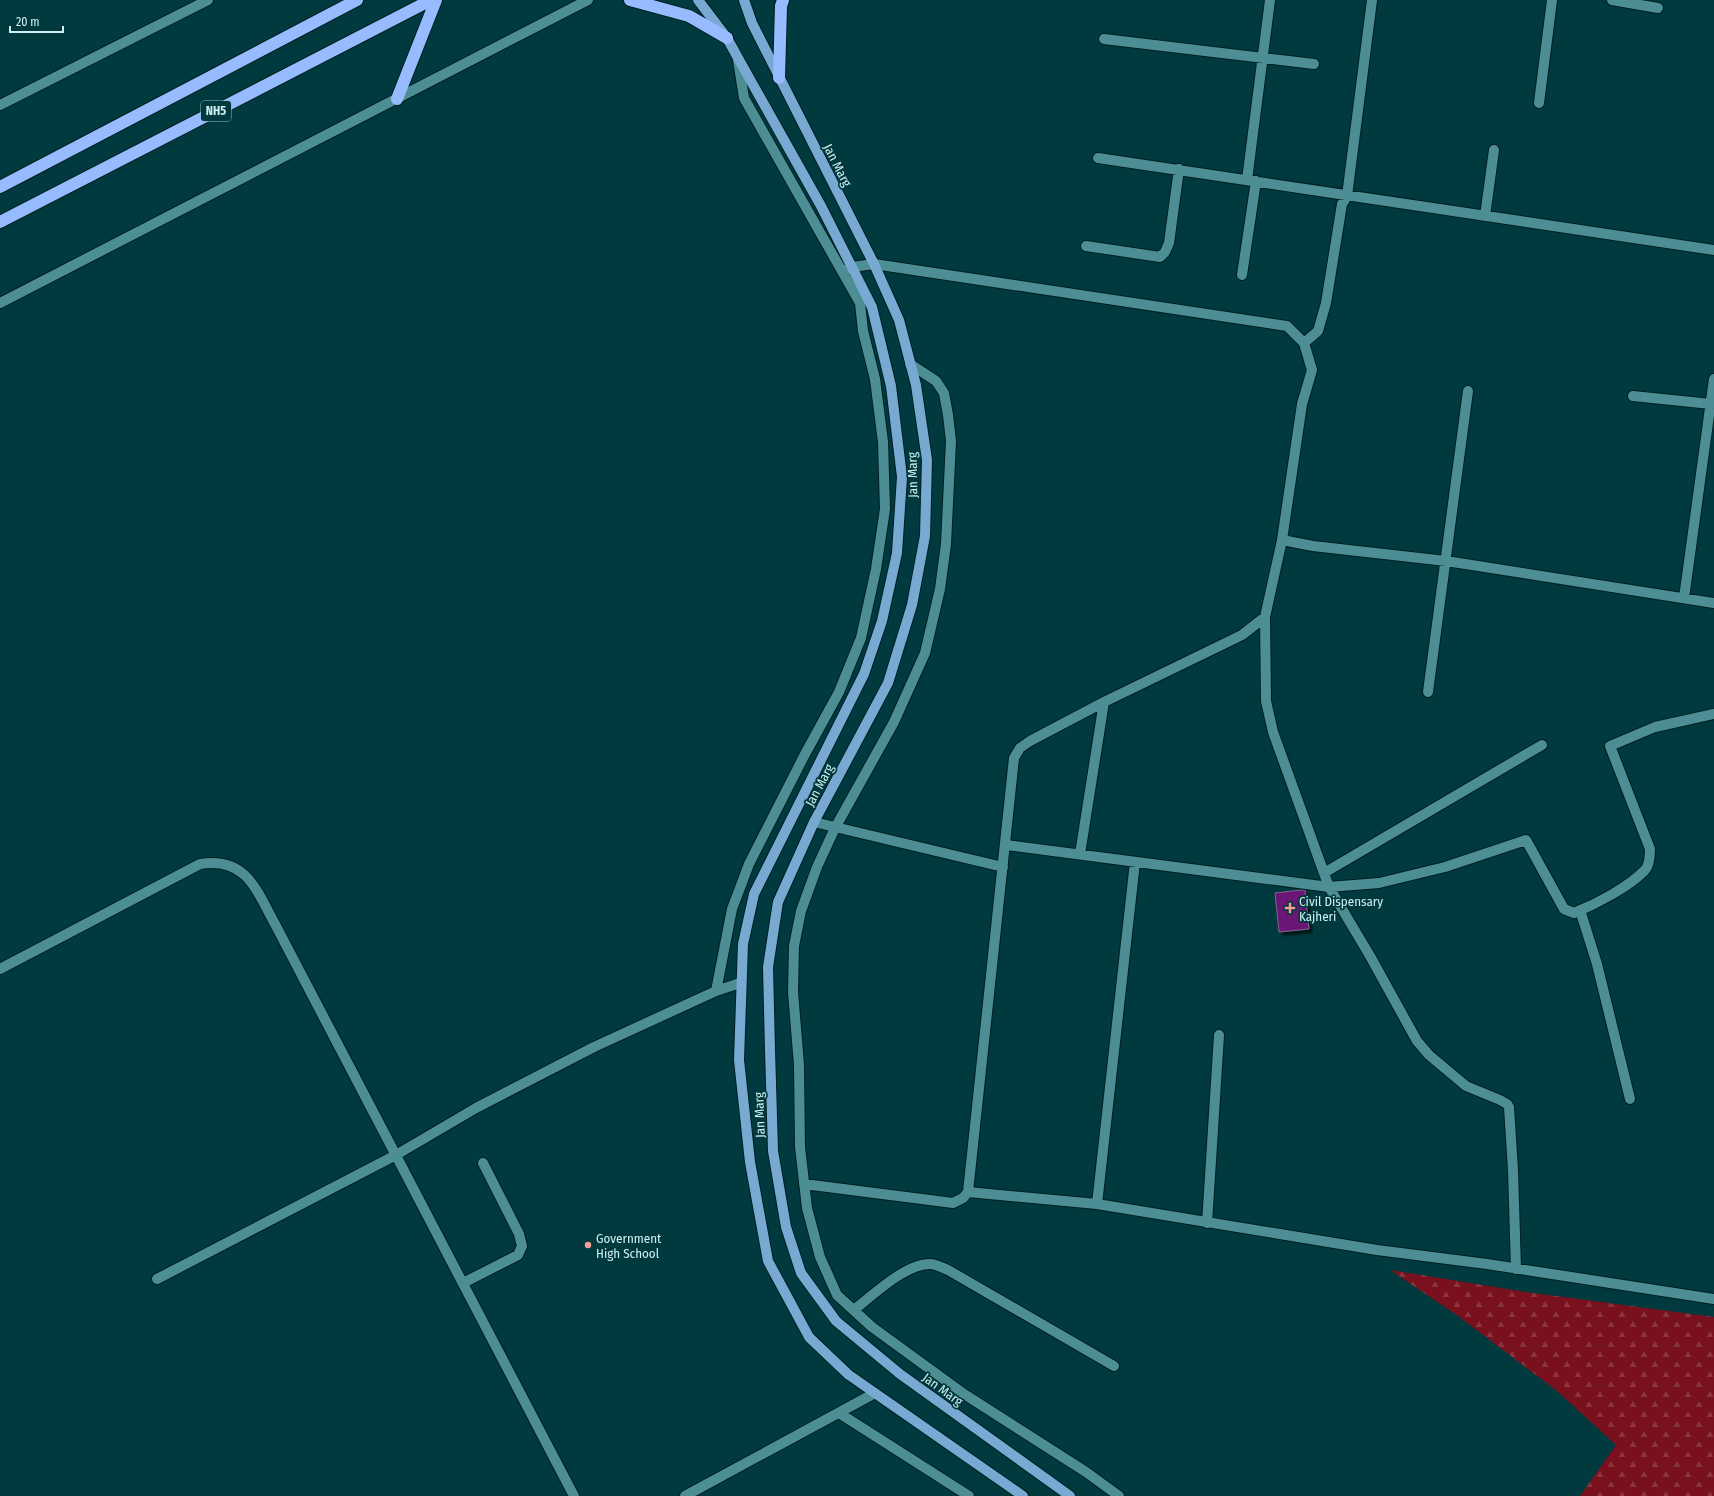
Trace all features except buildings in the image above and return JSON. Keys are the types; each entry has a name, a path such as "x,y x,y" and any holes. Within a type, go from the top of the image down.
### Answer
{"highway":[{"name":"NH5","path":"0,187 357,0"},
{"name":"NH5","path":"0,222 431,0"},
{"path":"397,99 436,0"},
{"path":"630,0 689,16 727,38"},
{"path":"779,78 781,6 783,0"}],"main road":[{"name":"Jan Marg","path":"698,0 727,38 821,206 848,270 872,308 891,386 902,477 897,553 882,621 864,674 754,894 743,944 740,983 739,1060 750,1162 768,1261 809,1337 849,1375 1023,1496"},
{"name":"Jan Marg","path":"744,0 752,23 874,264 899,320 916,385 927,460 925,536 912,605 888,683 814,822 778,902 768,967 773,1151 786,1227 801,1273 836,1321 876,1355 1070,1496"}],"street":[{"path":"0,105 208,0"},
{"path":"0,303 588,0"},
{"path":"1242,275 1270,0"},
{"path":"1304,343 1318,331 1326,303 1342,204 1347,196 1372,0"},
{"path":"1539,103 1552,0"},
{"path":"1612,0 1658,8"},
{"path":"1104,39 1314,64"},
{"path":"716,991 732,909 749,864 838,692 861,638 876,569 885,509 883,442 875,378 863,331 860,303 848,270 744,98 738,58"},
{"path":"1485,216 1494,150"},
{"path":"1098,158 1714,250"},
{"path":"1086,246 1160,257 1165,252 1168,243 1179,169"},
{"path":"848,270 874,264 1287,326 1304,343 1312,370 1302,404 1282,540 1265,617 1266,701 1273,732 1329,887 1370,956 1416,1041 1429,1055 1466,1086 1500,1100 1509,1107 1513,1170 1516,1269"},
{"path":"910,364 936,381 944,393 948,415 950,441 946,544 940,589 925,653 894,722 835,828 817,867 801,911 794,946 792,992 800,1065 800,1147 807,1208 820,1257 837,1295 872,1327 964,1394 1086,1472 1119,1496"},
{"path":"1684,598 1714,379"},
{"path":"1428,692 1468,390"},
{"path":"1633,396 1711,404"},
{"path":"1282,540 1313,546 1446,561 1714,603"},
{"path":"804,1184 953,1202 963,1198 968,1192 1006,845 1014,758 1020,748 1104,702 1242,635 1265,617"},
{"path":"1080,854 1104,702"},
{"path":"1006,845 1329,887 1378,883 1446,868 1526,840 1564,909 1574,913 1613,894 1646,869 1649,859 1650,849 1610,746 1655,727 1714,714"},
{"path":"1324,873 1542,745"},
{"path":"814,822 1003,867"},
{"path":"0,969 200,864 213,862 230,866 243,872 252,883 275,924 574,1496"},
{"path":"1097,1204 1135,862"},
{"path":"1580,910 1597,964 1630,1099"},
{"path":"157,1280 396,1155 476,1108 573,1058 716,991 740,983"},
{"path":"1207,1222 1219,1035"},
{"path":"463,1283 518,1255 522,1246 519,1234 483,1163"},
{"path":"968,1192 1097,1204 1377,1250 1714,1298"},
{"path":"854,1310 890,1282 914,1267 931,1263 948,1270 1114,1366"},
{"path":"685,1496 875,1393"},
{"path":"839,1413 969,1496"}],"green space":[{"path":"1390,1270 1526,1292 1714,1317 1714,1496 1580,1496 1616,1445 1557,1391 1458,1316"}],"place":[{"name":"Civil Dispensary Kajheri","path":"1290,908"},
{"name":"Government High School","path":"588,1245"}]}
